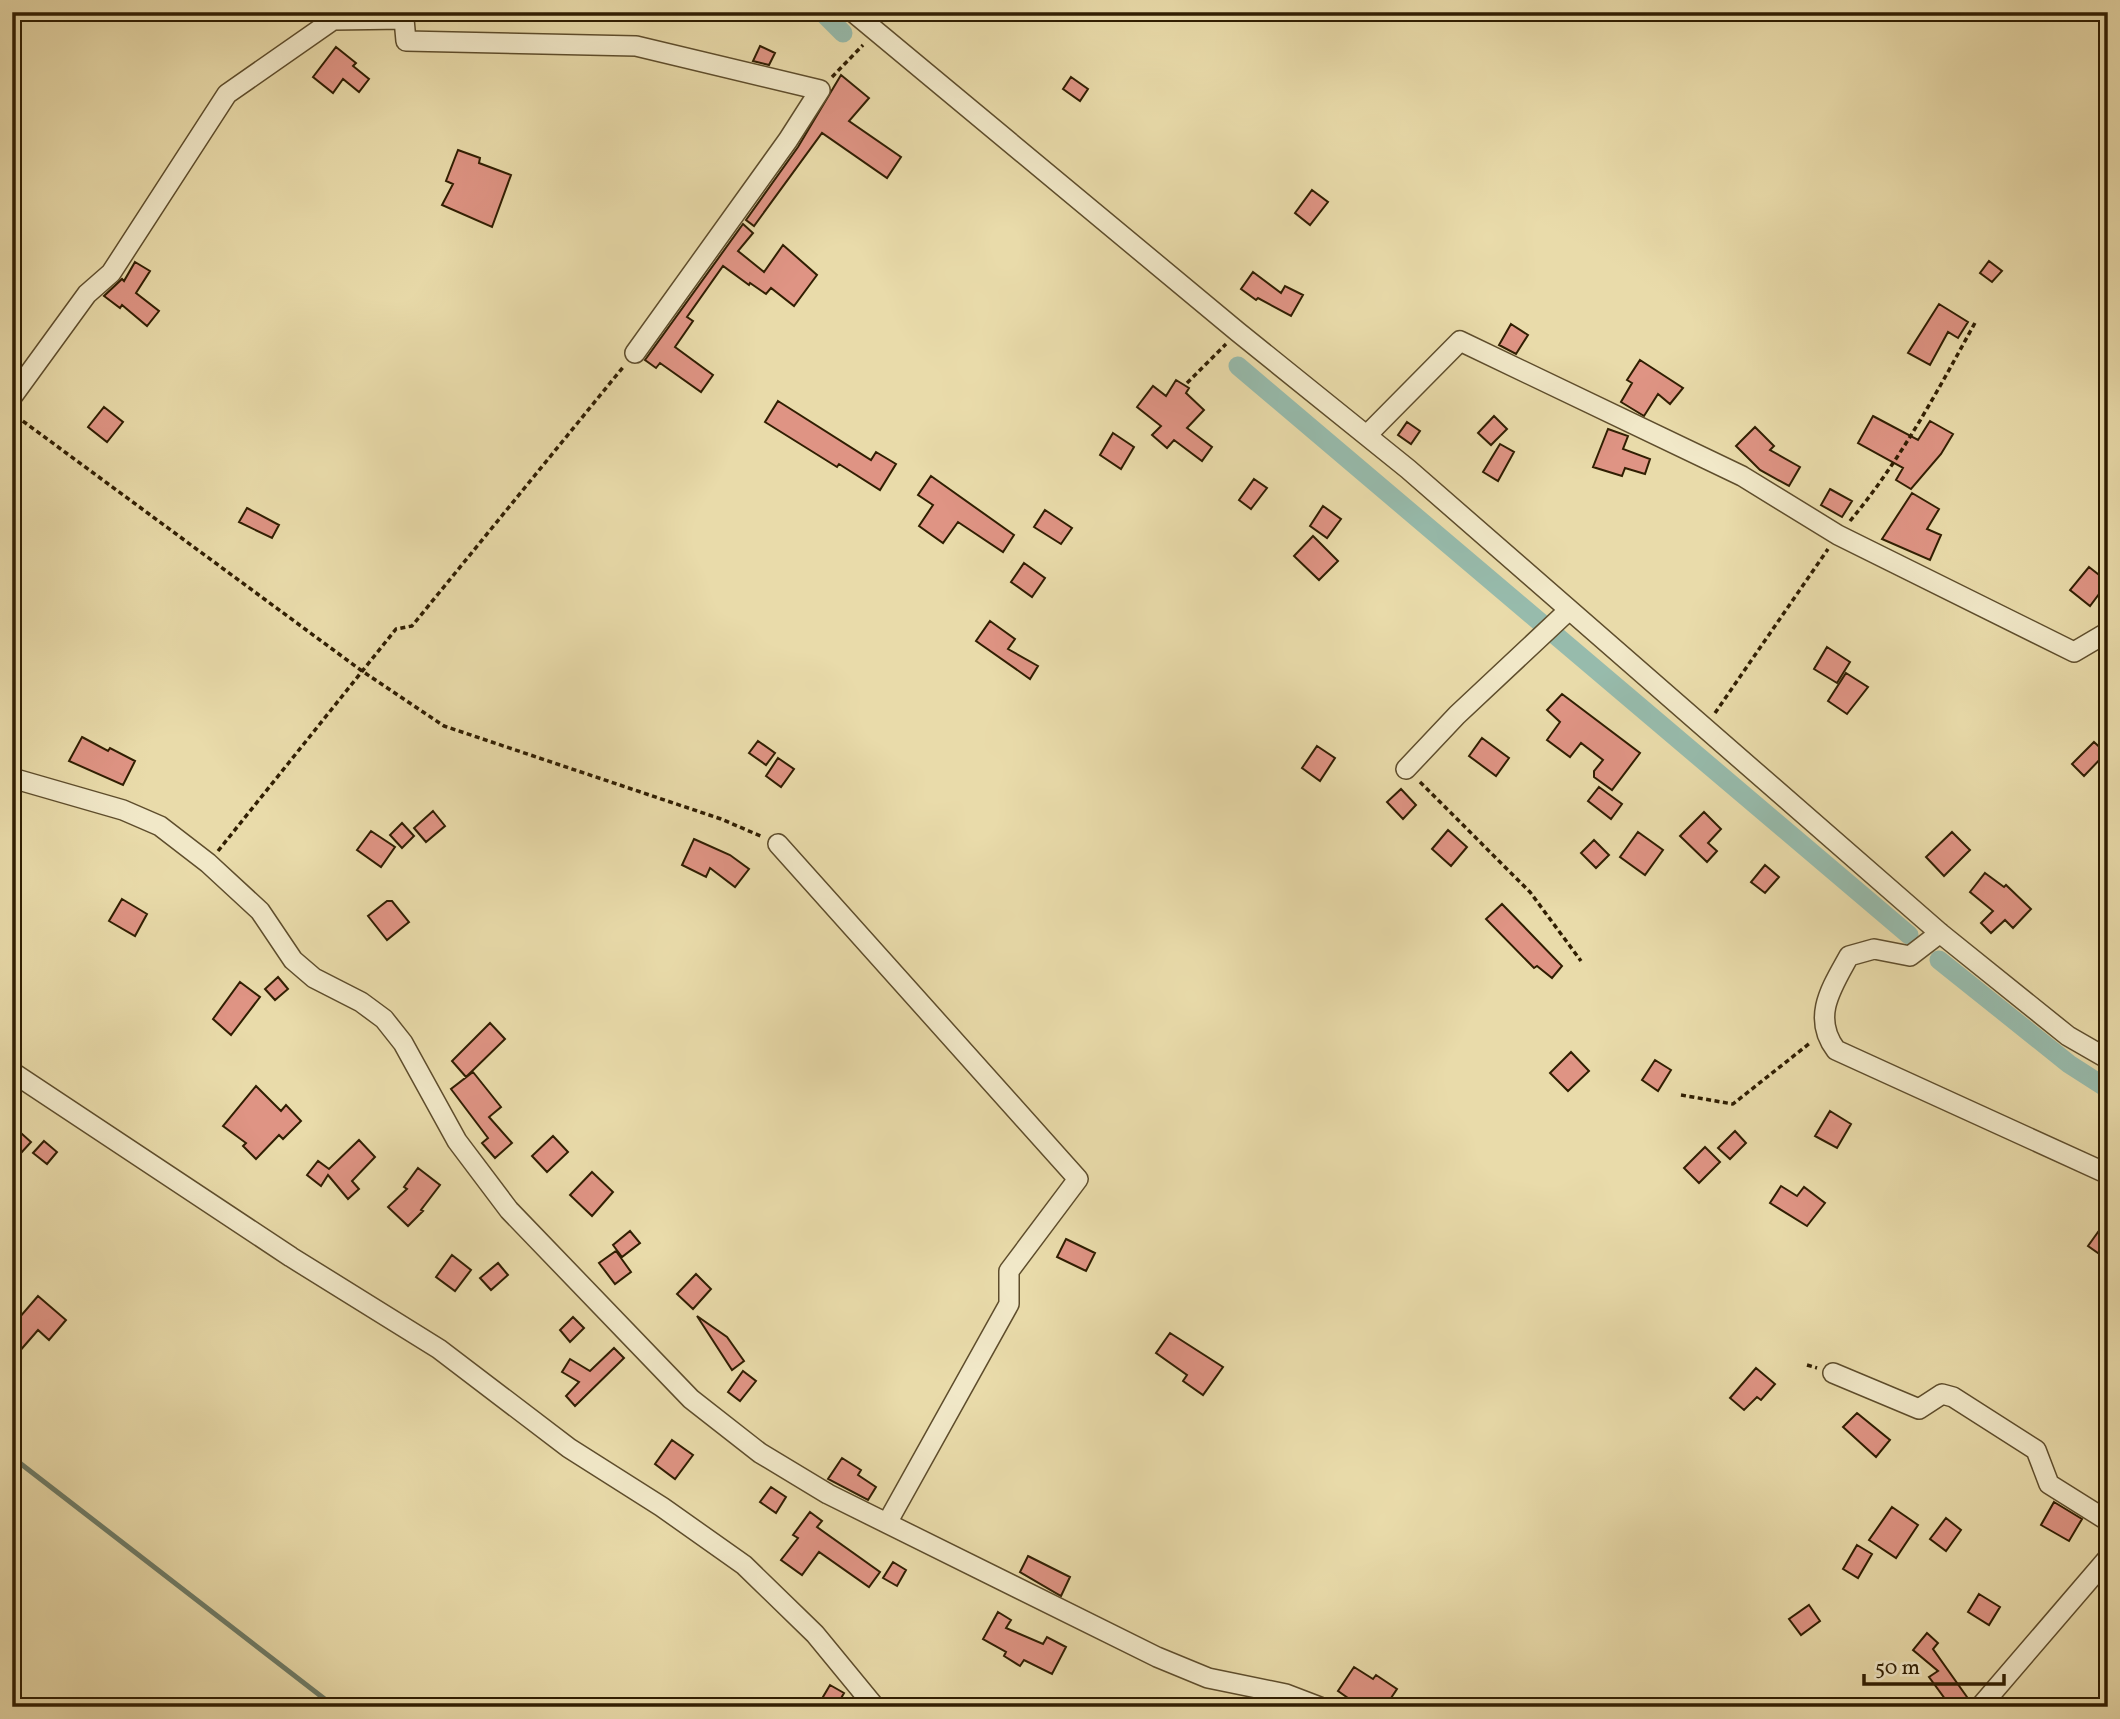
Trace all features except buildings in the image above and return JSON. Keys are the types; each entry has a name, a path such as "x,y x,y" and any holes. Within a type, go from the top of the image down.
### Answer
{"street":[{"path":"853,12 874,33 1367,435 1563,617 1704,729 1940,933 2067,1036 2108,1059"},
{"path":"12,397 87,295 111,273 227,94 333,20 404,19 406,41 636,46 820,90 788,140 635,354"},
{"path":"1367,435 1460,341 1742,477 1838,535 2074,652 2108,632"},
{"path":"1406,769 1457,715 1563,617"},
{"path":"12,778 123,810 160,826 208,863 260,911 293,960 314,978 361,1002 384,1019 403,1043 457,1141 509,1210 691,1399 760,1453 828,1494 1157,1657 1208,1678 1286,1695 1320,1707"},
{"path":"778,844 1078,1180 1009,1271 1009,1304 887,1523"},
{"path":"1940,933 1910,956 1874,949 1849,956 1826,997 1825,1035 1836,1050 2108,1174"},
{"path":"12,1072 291,1257 439,1349 569,1448 662,1507 744,1565 815,1634 875,1707"},
{"path":"1833,1373 1919,1409 1942,1394 1953,1397 2036,1450 2049,1484 2108,1521"},
{"path":"1980,1707 2108,1558"}],"path":[{"path":"820,90 874,33"},
{"path":"1704,729 1838,535 1881,484 1976,321"},
{"path":"1188,383 1238,332"},
{"path":"208,863 396,629 412,626 635,354"},
{"path":"12,413 362,671 444,726 721,819 778,844"},
{"path":"1406,769 1530,892 1581,961"},
{"path":"1681,1095 1732,1104 1801,1047 1825,1035"}],"waterway":[{"path":"822,12 843,33"},
{"path":"1238,366 1909,935"},
{"path":"1939,960 2069,1064 2108,1089"},
{"path":"12,1457 335,1707"}]}
